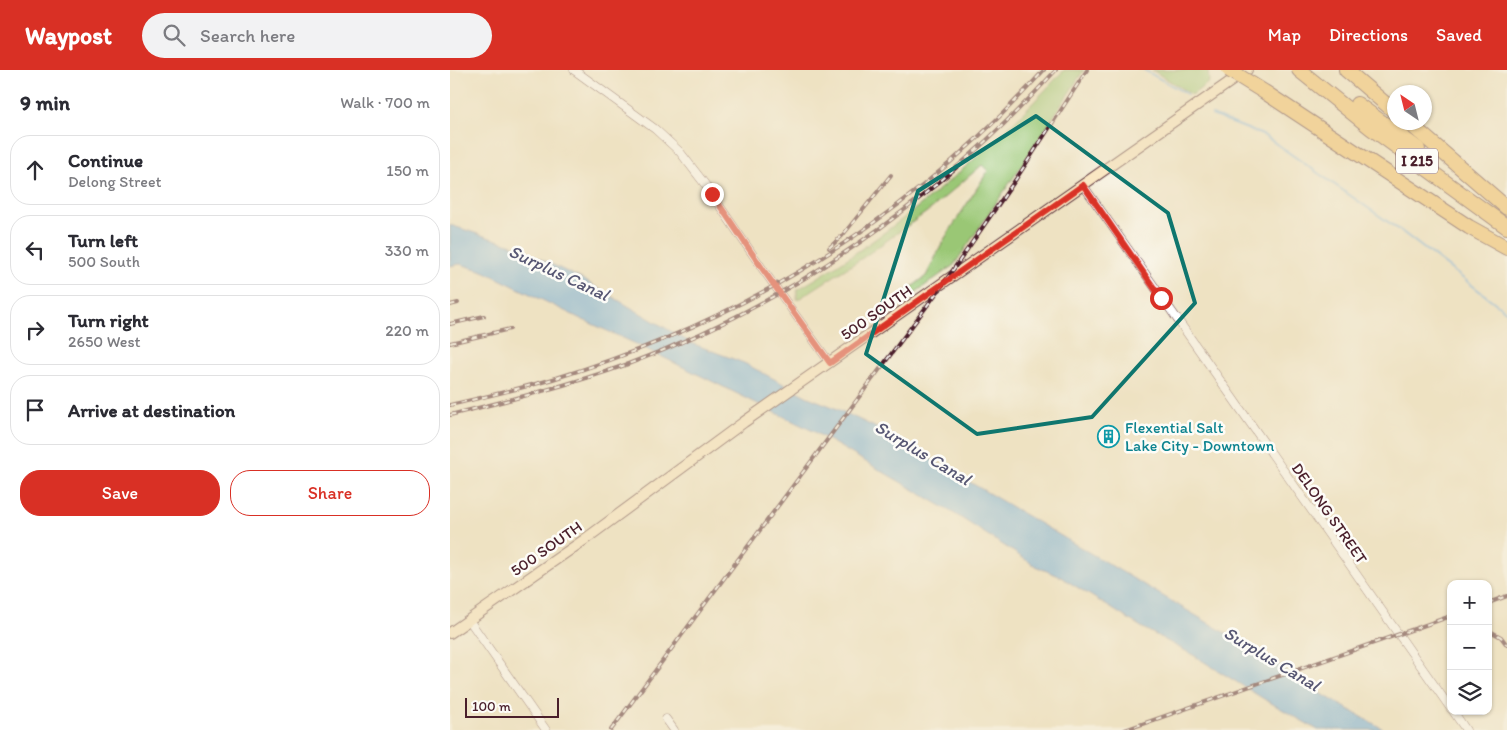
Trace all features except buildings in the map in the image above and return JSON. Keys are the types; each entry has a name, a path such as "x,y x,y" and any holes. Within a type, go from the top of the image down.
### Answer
{"highway":[{"path":"1229,70 1469,228 1507,248"},
{"name":"I 215","path":"1299,70 1371,128 1507,227"},
{"name":"I 215","path":"1312,70 1507,215"},
{"path":"1346,70 1387,105"},
{"path":"1417,130 1507,208"}],"street":[{"path":"574,70 655,129 680,152 704,183 830,363"},
{"name":"500 SOUTH","path":"450,633 584,540 798,385 1247,70"},
{"name":"DELONG STREET","path":"1083,185 1447,703"},
{"path":"469,620 546,730"},
{"name":"DELONG STREET","path":"1456,715 1466,730"},
{"path":"666,719 674,730"}],"highlighted area":[{"path":"1036,116 1168,213 1195,303 1092,417 977,434 866,354 918,191"}],"green space":[{"path":"1064,70 1084,70 954,265 909,297 904,293 926,276 945,238 988,171 982,165 931,209 864,257 797,300 797,290 870,243 971,162"},
{"path":"1152,70 1208,70 1209,82 1192,95"}],"water":[{"name":"Surplus Canal","path":"450,225 512,245 584,280 691,343 744,363 808,397 885,432 1278,664 1297,680 1385,730 1318,730 1193,655 1143,628 1059,576 1037,567 955,514 813,431 483,271 460,264 450,266"}],"waterway":[{"path":"1144,70 1187,94"},
{"path":"1212,115 1265,136 1401,231 1507,312"}],"railway":[{"path":"450,405 553,379 623,355 691,327 757,295 820,259 880,218 938,173 992,124 1044,70"},
{"path":"450,415 517,398 628,364 689,339 748,310 805,278 860,242 912,204 963,162 1011,117 1056,70"},
{"path":"611,730 944,283 1016,179 1087,70"},
{"path":"829,248 842,236 891,175"},
{"path":"450,305 458,303"},
{"path":"450,324 484,316"},
{"path":"450,343 510,329"},
{"path":"1492,602 1507,596"},
{"path":"1125,730 1447,617"},
{"path":"1492,632 1501,637 1507,645"}],"place":[{"name":"Flexential Salt Lake City - Downtown","path":"1109,436"}],"route":[{"path":"712,194 796,318 830,363 1083,185 1161,298"}]}
